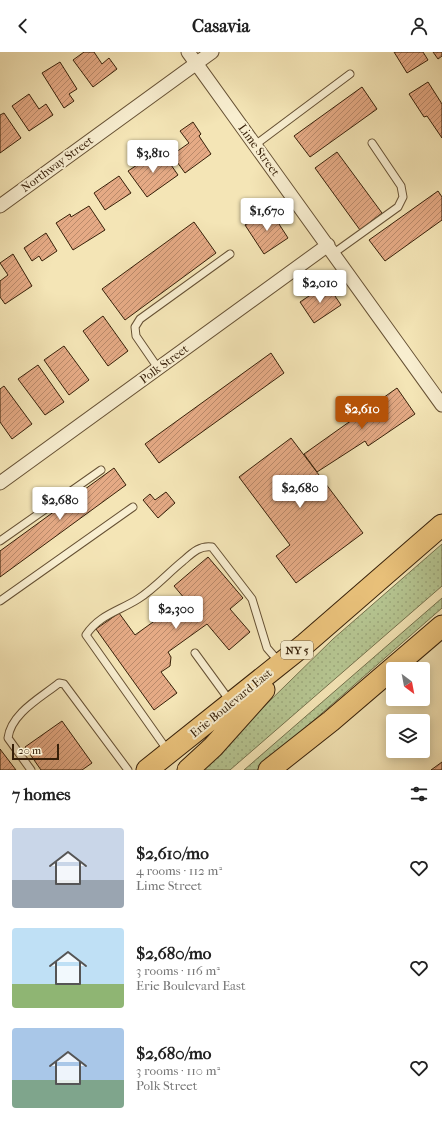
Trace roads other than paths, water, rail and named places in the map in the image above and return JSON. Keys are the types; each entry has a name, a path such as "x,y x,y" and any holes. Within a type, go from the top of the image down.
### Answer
{"main road":[{"name":"Erie Boulevard East","path":"147,770 280,664 442,525"},
{"path":"269,770 331,721 442,626"},
{"path":"188,770 213,747 304,644"}],"street":[{"name":"Lime Street","path":"188,52 442,405"},
{"name":"Northway Street","path":"0,206 212,52"},
{"name":"Polk Street","path":"0,483 158,368 331,249"}],"lane":[{"path":"255,145 350,74"},
{"path":"331,249 398,207 403,197 402,186 372,144"},
{"path":"158,368 136,336 135,327 140,319 230,254"},
{"path":"0,541 101,470"},
{"path":"0,601 133,506"},
{"path":"169,753 86,635 98,621 114,610 140,598 193,552 205,546 212,547 252,599 267,648 280,664"},
{"path":"195,653 232,703"},
{"path":"31,770 8,738 9,731 27,708 60,683 64,684 128,770"}]}
